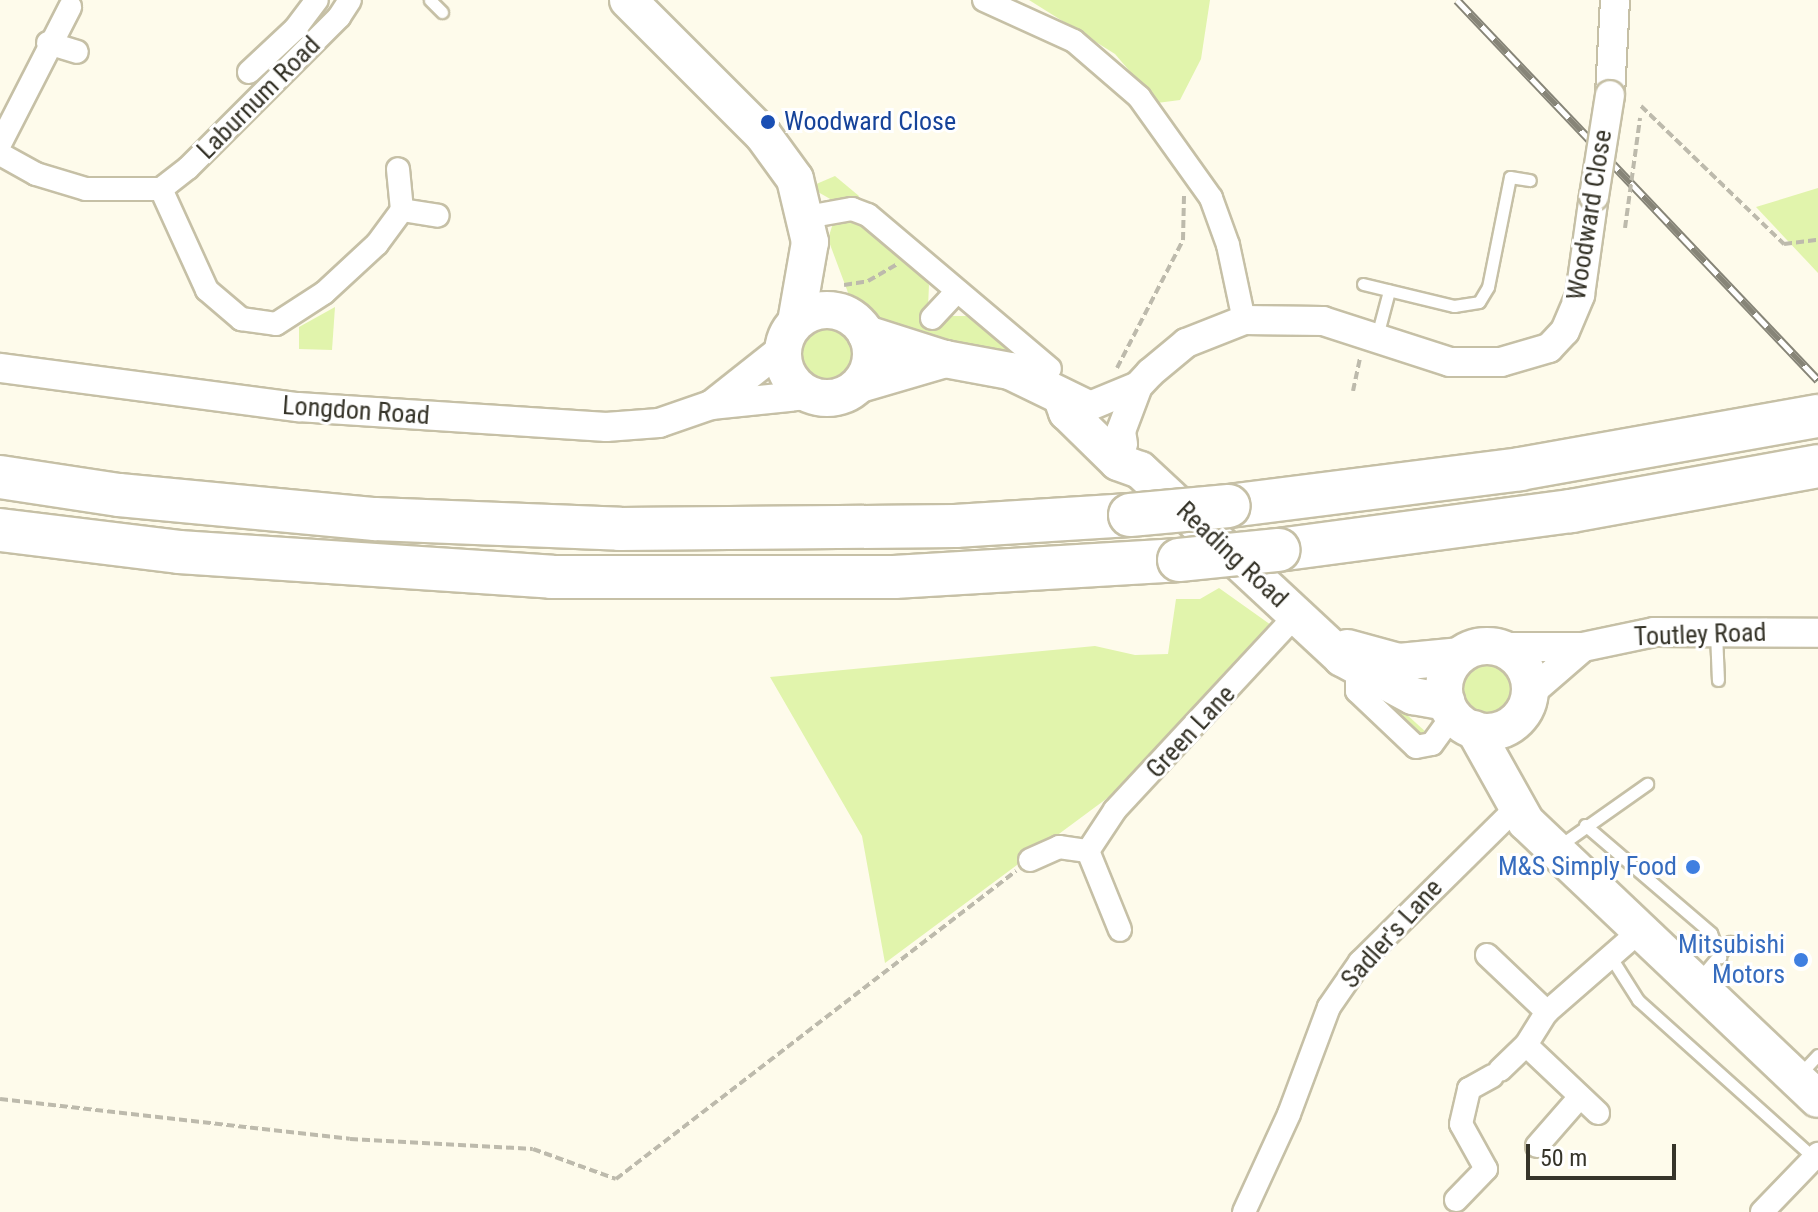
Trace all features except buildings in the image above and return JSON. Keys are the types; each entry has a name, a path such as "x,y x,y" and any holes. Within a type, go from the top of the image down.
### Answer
{"highway":[{"path":"0,477 119,495 375,519 620,529 955,526 1229,506 1504,472 1805,418"},
{"path":"0,530 336,565 583,578 894,577 1179,560 1278,550 1601,506 1817,467"}],"main road":[{"path":"628,0 779,153 795,179 808,229 851,311 871,360 860,384 839,397 808,395 788,376 790,335 808,229"},
{"path":"790,335 818,311 851,311"},
{"name":"Reading Road","path":"851,311 945,359 1010,371 1066,393 1067,412 1118,462 1131,457 1323,639 1357,679 1413,696 1458,716"},
{"name":"Reading Road","path":"860,384 945,359"},
{"name":"Reading Road","path":"1323,639 1399,662 1459,656"},
{"path":"1508,795 1526,703 1523,665 1500,647 1478,647 1459,656 1445,678 1458,716 1508,795 1554,851 1695,983 1811,1077"},
{"path":"1458,716 1505,728 1526,703"}],"street":[{"path":"249,72 295,29 317,0"},
{"name":"Laburnum Road","path":"161,189 188,168 339,17 350,0"},
{"path":"984,0 1074,41 1139,97 1184,158 1221,222 1244,320"},
{"name":"Woodward Close","path":"1131,457 1121,431 1138,386 1186,343 1244,320 1302,318 1431,359 1469,363 1521,358 1549,348 1565,331 1580,295 1610,95 1615,0"},
{"path":"0,144 48,43 70,7"},
{"path":"48,43 77,52"},
{"path":"0,154 36,174 86,189 161,189 207,290 231,313 258,324 276,324 324,293 377,244 402,210 398,169"},
{"path":"402,210 438,216"},
{"name":"Reading Road","path":"808,229 861,211 957,291 1066,393"},
{"path":"932,318 957,291"},
{"name":"Longdon Road","path":"711,405 790,335"},
{"name":"Longdon Road","path":"0,368 298,407 580,426 659,423 711,405 808,395"},
{"name":"Woodward Close","path":"1066,393 1138,386"},
{"name":"Green Lane","path":"1088,851 1115,810 1296,615"},
{"name":"Toutley Road","path":"1500,647 1583,647 1638,634 1818,633"},
{"name":"Toutley Road","path":"1526,703 1583,647"},
{"path":"1357,679 1416,747 1432,744 1458,716"},
{"name":"Sadler's Lane","path":"1244,1212 1337,996 1360,962 1508,795"},
{"path":"1030,860 1059,847 1088,851 1120,930"},
{"path":"1456,1200 1486,1169 1461,1124 1469,1089 1496,1073 1526,1045 1547,1012 1612,959 1640,931"},
{"path":"1487,955 1547,1012"},
{"path":"1526,1045 1598,1113"},
{"path":"1537,1146 1579,1098"},
{"path":"1762,1212 1816,1156"}],"lane":[{"path":"430,0 442,12"},
{"path":"1363,284 1464,307 1479,302 1488,287 1510,177 1530,180"},
{"path":"1371,338 1389,291"},
{"path":"1716,633 1718,680"},
{"path":"1554,851 1585,825 1647,784"},
{"path":"1585,825 1711,933 1720,957"},
{"path":"1695,983 1730,942"},
{"path":"1612,959 1638,1000 1816,1156"}],"path":[{"path":"1641,106 1784,244 1818,240"},
{"path":"1625,228 1640,118"},
{"path":"1110,381 1183,240 1184,158"},
{"path":"851,311 868,281 900,262"},
{"path":"1353,391 1371,338"},
{"path":"0,1099 350,1139 533,1149 616,1179 1030,860"}],"green space":[{"path":"1029,0 1210,0 1201,59 1180,100 1157,103 1115,54"},
{"path":"835,176 859,196 857,201 832,200 818,192 814,185"},
{"path":"1818,188 1818,273 1756,207"},
{"path":"860,217 921,273 929,285 928,307 948,316 971,316 1045,362 1060,379 994,348 930,338 871,318 850,298 828,239 834,220"},
{"path":"335,307 332,350 299,349 299,327"},
{"path":"826,325 837,327 847,334 854,344 854,366 847,376 837,383 826,385 815,383 805,376 798,366 796,355 798,344 805,334 815,327"},
{"path":"1219,588 1271,625 1125,785 885,963 862,836 770,677 1095,646 1135,655 1168,654 1176,599 1200,599"},
{"path":"1485,660 1504,668 1512,687 1504,706 1485,714 1466,706 1458,687 1466,668"},
{"path":"1373,696 1405,713 1427,733 1416,735"}],"railway":[{"path":"1457,0 1818,380"}],"place":[{"name":"Woodward Close","path":"768,122"},
{"name":"M&S Simply Food","path":"1693,867"},
{"name":"Mitsubishi Motors","path":"1801,960"}]}
